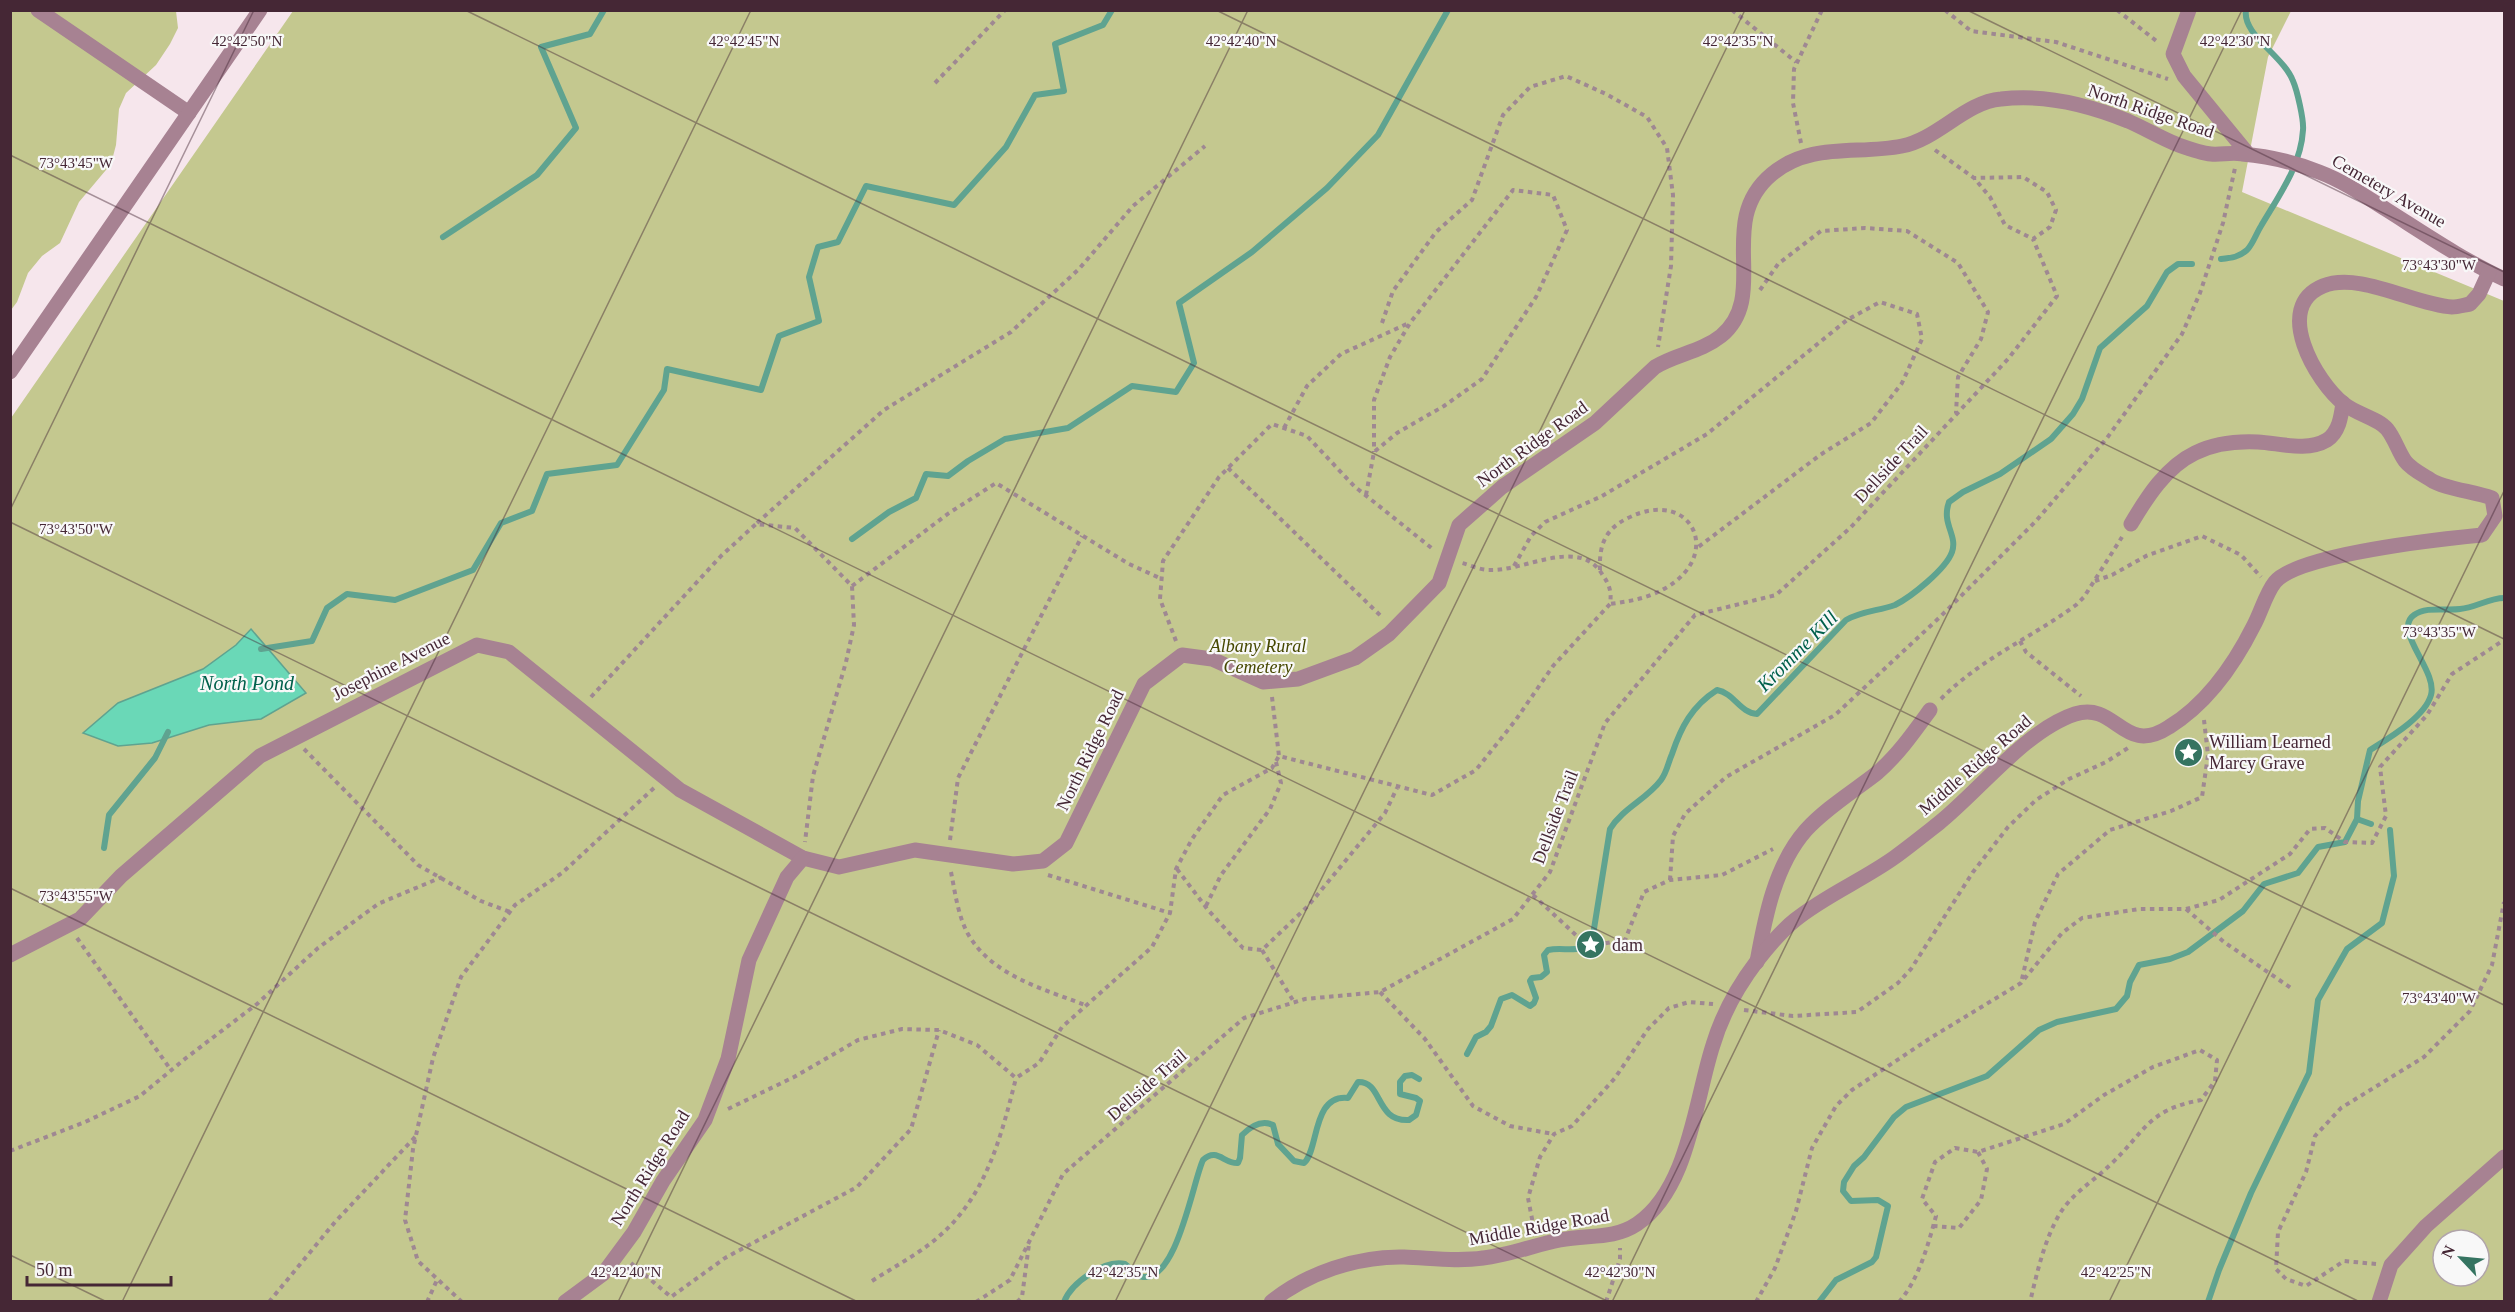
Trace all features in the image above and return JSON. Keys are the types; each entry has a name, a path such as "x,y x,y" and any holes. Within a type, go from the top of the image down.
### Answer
{"street":[{"path":"38,10 189,113"},
{"path":"10,372 260,10"},
{"path":"2189,10 2173,54 2184,76 2243,154"},
{"name":"North Ridge Road","path":"565,1302 603,1274 634,1232 663,1181 705,1120 728,1059 749,960 787,877 803,858 839,867 915,850 1013,864 1043,861 1066,843 1144,684 1182,655 1212,659 1263,682 1298,679 1355,658 1395,629 1439,583 1459,525 1502,487 1595,423 1655,367 1666,360 1701,349 1721,336 1734,322 1742,304 1742,236 1752,200 1769,177 1782,166 1804,156 1838,150 1890,148 1921,140 1983,102 1999,99 2064,102 2096,110 2174,143 2209,154 2243,154"},
{"name":"Cemetery Avenue","path":"2243,154 2321,172 2361,193 2489,272 2505,279"},
{"path":"2104,715 2133,735 2146,737 2170,727 2216,686 2232,662 2276,580 2299,567 2401,544 2482,535 2494,516 2492,498 2474,491 2434,482 2406,463 2386,428 2343,403 2313,364 2305,349 2300,330 2300,315 2306,299 2313,292 2329,284 2360,285 2453,307 2470,304 2479,294 2489,272"},
{"path":"2131,524 2150,493 2182,460 2204,449 2230,443 2258,442 2296,446 2320,443 2327,440 2338,427 2343,403"},
{"name":"Josephine Avenue","path":"10,955 80,920 121,876 260,756 477,645 509,652 680,789 803,858"},
{"name":"Middle Ridge Road","path":"1757,962 1770,902 1787,860 1799,840 1815,822 1892,758 1930,710"},
{"name":"Middle Ridge Road","path":"1271,1302 1304,1279 1361,1262 1402,1257 1480,1259 1536,1248 1557,1240 1620,1234 1649,1215 1675,1175 1687,1143 1714,1041 1728,1007 1757,962 1791,923 1822,900 1894,858 1943,820 2035,736 2076,714 2095,712 2104,715"},
{"path":"2379,1302 2391,1265 2426,1226 2505,1157"}],"path":[{"path":"935,83 1005,10"},
{"path":"1732,10 1796,62"},
{"path":"1804,156 1793,103 1796,62 1822,10"},
{"path":"1945,10 1971,31 2056,42 2192,87"},
{"path":"2117,10 2173,54"},
{"path":"1382,323 1393,291 1436,232 1472,200 1503,115 1530,87 1566,76 1606,94 1647,117 1667,148 1673,195 1671,266 1655,367"},
{"path":"1921,140 1974,178 1990,197 2005,225 2033,239 2050,227 2056,210 2048,192 2023,177 1974,178"},
{"path":"580,709 721,556 756,524 884,410 1011,332 1079,269 1133,206 1205,146"},
{"path":"1670,880 1673,836 1685,814 1726,777 1835,715 1940,617 2036,520 2107,438 2182,334 2200,293 2243,154"},
{"path":"1366,495 1374,452 1374,400 1390,357 1410,323 1513,190 1553,195 1567,230 1536,297 1482,380 1444,406 1397,433 1374,452"},
{"path":"1742,304 1752,301 1778,264 1821,231 1865,228 1907,231 1959,263 1988,312 1981,339 1958,377 1956,414"},
{"name":"Dellside Trail","path":"976,1302 1010,1280 1063,1174 1244,1018 1305,999 1380,992 1513,919 1550,872 1605,723 1695,615 1776,595 1851,527 2008,359 2056,296 2033,239"},
{"path":"1514,567 1532,536 1545,522 1602,496 1707,434 1847,320 1880,302 1917,314 1922,339 1902,383 1871,423 1820,455 1697,548"},
{"path":"1284,428 1307,386 1341,354 1410,323"},
{"path":"1182,655 1160,599 1163,561 1219,477 1272,424 1307,436 1366,495 1448,559 1488,571 1570,556 1586,558 1600,570 1609,586 1612,594 1610,604 1553,666 1515,721 1476,770 1432,795 1279,756"},
{"path":"1228,468 1395,629"},
{"path":"852,586 949,513 996,483 1129,564 1162,579"},
{"path":"1600,570 1599,554 1604,537 1621,521 1636,513 1669,511 1683,518 1692,528 1697,539 1697,548 1692,563 1671,584 1652,595 1610,604"},
{"path":"756,524 795,528 852,586 854,625 846,662 813,776 803,858"},
{"path":"1930,710 1959,681 2076,605 2094,582 2131,524"},
{"path":"1082,536 958,778 948,855 956,900 968,934 987,960 1020,980 1085,1005"},
{"path":"2094,582 2146,556 2202,536 2241,555 2272,589"},
{"path":"2020,640 2026,652 2104,715"},
{"path":"1756,1302 1775,1268 1782,1249 1796,1210 1812,1148 1836,1106 1852,1090 1932,1036 2021,983 2062,933 2082,918 2139,909 2186,909 2219,900 2290,854 2310,829 2325,828 2345,842 2372,843 2386,816 2380,767 2427,715 2452,674 2505,640"},
{"path":"872,1281 931,1243 970,1205 1001,1139 1016,1078 1039,1063 1062,1027 1152,947 1170,914 1176,869 1192,839 1223,795 1272,768 1279,756 1270,681"},
{"path":"2021,983 2035,922 2058,874 2110,830 2171,811 2202,797 2208,755 2199,703"},
{"path":"1536,1248 1528,1198 1539,1157 1554,1134 1572,1126 1615,1078 1648,1029 1669,1008 1689,1002 1707,1002 1792,1016 1857,1012 1898,983 1911,969 1973,872 2008,827 2036,800 2069,779 2106,762 2146,737"},
{"path":"294,738 418,865 481,900 510,912"},
{"path":"1206,906 1221,875 1270,809 1281,783 1276,761"},
{"path":"462,1302 418,1261 405,1220 416,1136 433,1058 461,976 515,905 562,873 665,777"},
{"path":"1176,869 1243,948 1262,950 1308,906 1385,813 1398,788"},
{"path":"1533,895 1578,937 1600,944 1625,940 1644,892 1670,880 1722,875 1778,846"},
{"path":"1047,875 1170,914"},
{"path":"10,1151 85,1122 140,1096 257,1005 318,948 378,904 442,877"},
{"path":"2391,1265 2344,1261 2306,1286 2286,1280 2276,1269 2278,1232 2306,1172 2315,1136 2341,1108 2424,1057 2470,1011 2492,965 2505,902"},
{"path":"2186,909 2224,942 2291,988"},
{"path":"67,926 171,1070"},
{"path":"1262,950 1294,1002"},
{"path":"1380,992 1425,1039 1473,1106 1510,1126 1554,1134"},
{"path":"705,1120 794,1077 858,1040 902,1029 939,1030 977,1045 1016,1078"},
{"path":"618,1253 670,1299 725,1258 857,1187 911,1130 939,1030"},
{"path":"1899,1302 1908,1292 1936,1216 1922,1199 1935,1162 1955,1148 1978,1152 2064,1124 2104,1095 2153,1067 2200,1050 2217,1060 2215,1081 2201,1100 2176,1105 2147,1123 2111,1164 2071,1197 2058,1216 2042,1257 2030,1302"},
{"path":"269,1302 335,1222 416,1136"},
{"path":"1933,1226 1959,1228 1981,1200 1987,1169 1978,1152"},
{"path":"1606,1302 1620,1259 1620,1234"},
{"path":"1017,1302 1022,1297 1029,1241"},
{"path":"426,1302 437,1280"}],"green space":[{"path":"11,11 176,11 178,28 156,65 126,93 119,109 116,145 111,164 79,202 60,243 42,256 28,273 17,302 11,310"},
{"name":"Albany Rural Cemetery","path":"293,11 2291,11 2268,57 2242,192 2504,301 2504,1301 11,1302 11,418"}],"water":[{"name":"North Pond","path":"251,629 306,693 261,719 209,725 152,743 118,746 83,733 118,703 203,669 236,645"}],"waterway":[{"path":"443,237 537,175 576,128 541,47 590,34 604,10"},
{"path":"261,649 312,641 327,608 347,594 395,600 473,570 501,523 532,511 547,474 617,465 664,390 667,369 761,390 779,336 819,321 809,277 818,247 838,242 866,186 954,205 1006,147 1035,95 1064,91 1055,44 1103,25 1112,10"},
{"path":"852,539 889,512 916,498 926,474 948,476 1005,439 1068,428 1132,386 1176,392 1194,363 1179,303 1252,252 1327,188 1378,135 1448,10"},
{"name":"Kromme KIll","path":"2221,259 2238,256 2251,245 2293,169 2303,130 2300,105 2293,81 2281,62 2250,28 2246,19 2246,10"},
{"name":"Kromme KIll","path":"1467,1054 1476,1037 1486,1032 1491,1026 1501,999 1512,995 1530,1006 1534,1003 1536,998 1530,981 1547,972 1544,955 1548,950 1574,949 1589,942 1593,935 1610,829 1621,815 1649,793 1661,780 1675,744 1694,710 1717,690 1728,695 1746,710 1757,714 1846,620 1895,605 1927,582 1943,566 1952,552 1953,540 1947,517 1949,502 1963,492 2000,474 2051,439 2073,414 2082,399 2100,348 2147,306 2167,272 2178,264 2192,264"},
{"path":"1819,1302 1836,1280 1872,1262 1876,1257 1888,1206 1878,1200 1851,1201 1843,1191 1844,1182 1854,1166 1864,1157 1894,1117 1906,1107 1987,1076 2039,1030 2057,1022 2116,1009 2127,996 2130,982 2139,965 2170,959 2188,952 2243,911 2264,884 2298,873 2318,847 2345,842 2357,819 2358,801 2370,750 2414,719 2422,711 2431,695 2428,674 2408,630 2409,622 2419,612 2466,608 2504,598"},
{"path":"104,848 109,815 155,758 168,732"},
{"path":"2357,819 2371,824"},
{"path":"2208,1302 2251,1193 2309,1073 2318,1000 2347,949 2382,923 2394,876 2390,830"},
{"name":"Kromme KIll","path":"1064,1302 1081,1280 1108,1265 1125,1264 1135,1274 1143,1277 1155,1274 1165,1263 1174,1247 1203,1160 1212,1155 1238,1163 1242,1135 1252,1127 1260,1123 1273,1125 1278,1144 1294,1161 1304,1163 1309,1156 1322,1113 1336,1099 1348,1098 1358,1082 1366,1083 1372,1088 1390,1115 1398,1119 1409,1120 1416,1115 1420,1101 1400,1094 1400,1082 1405,1076 1412,1075 1419,1079"}],"place":[{"name":"William Learned Marcy Grave","path":"2188,752"},
{"name":"dam","path":"1591,945"}]}
